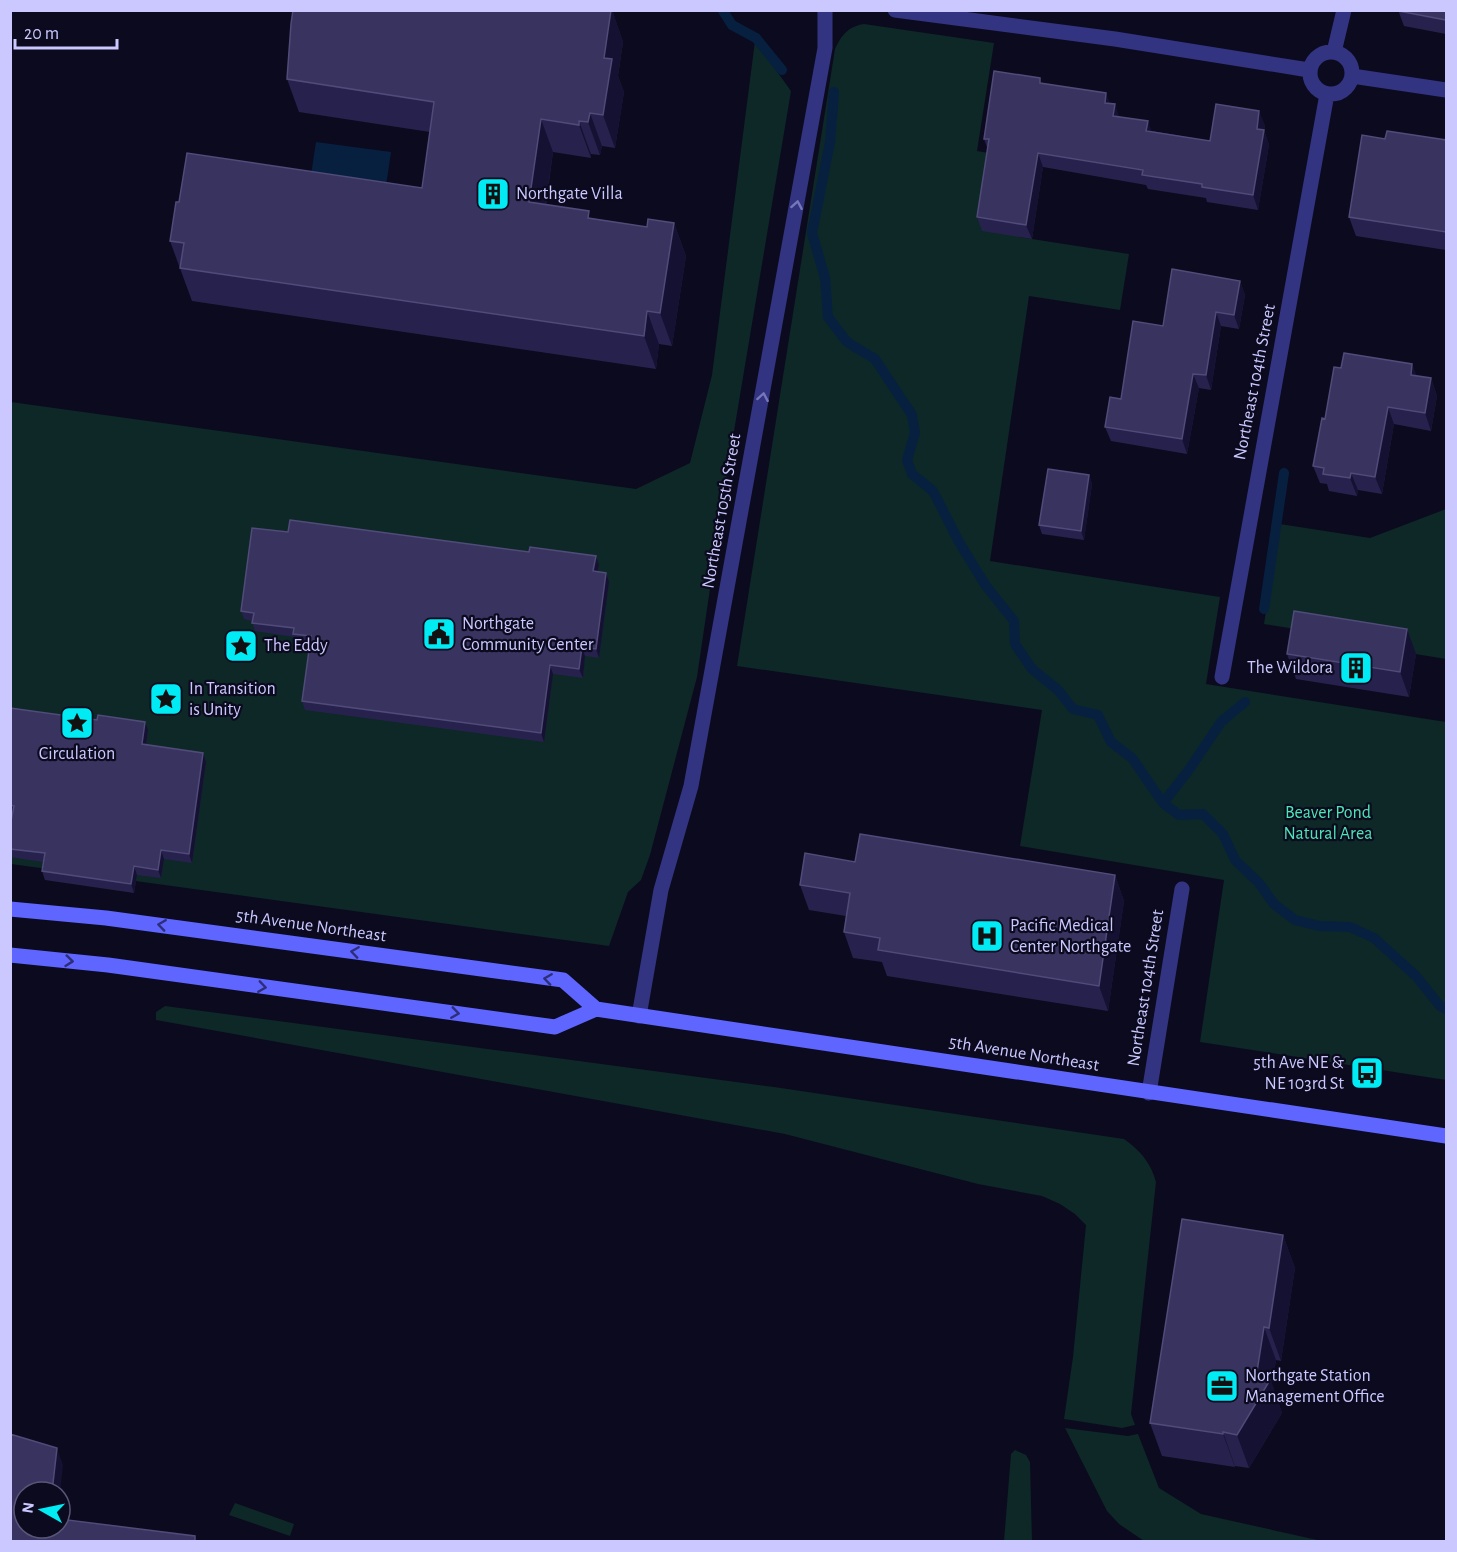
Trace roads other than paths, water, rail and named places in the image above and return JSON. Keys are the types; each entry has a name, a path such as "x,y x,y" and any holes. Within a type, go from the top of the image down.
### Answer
{"main road":[{"name":"5th Avenue Northeast","path":"10,909 118,919 563,981 596,1009 1446,1136"},
{"path":"10,955 108,965 555,1028 596,1009"}],"street":[{"name":"Northeast 105th Street","path":"639,1016 661,890 691,786 825,48 825,10"},
{"path":"895,10 1115,39 1309,70"},
{"path":"1334,52 1344,10"},
{"path":"1334,52 1340,53 1348,61 1352,76 1343,90 1327,94 1317,90 1309,70 1318,56 1334,52"},
{"path":"1352,76 1446,90"},
{"name":"Northeast 104th Street","path":"1222,677 1327,94"},
{"name":"Northeast 104th Street","path":"1149,1093 1182,889"}],"water":[{"path":"316,142 391,152 386,186 311,175"}],"waterway":[{"path":"723,11 732,25 756,38 782,70"},
{"path":"834,92 830,142 812,233 825,278 828,317 847,342 875,359 912,415 915,433 907,460 912,474 933,491 959,542 986,586 1014,621 1015,644 1032,669 1058,690 1073,709 1098,715 1111,742 1132,758 1163,803 1179,815 1203,814 1223,834 1235,860 1259,883 1274,904 1295,920 1319,926 1350,927 1374,938 1416,976 1440,1006 1446,1009"},
{"path":"1264,609 1284,473"},
{"path":"1163,803 1221,722 1245,702"}],"place":[{"name":"Northgate Villa","path":"493,194"},
{"name":"Northgate Community Center","path":"439,634"},
{"name":"The Eddy","path":"241,646"},
{"name":"The Wildora","path":"1356,668"},
{"name":"In Transition is Unity","path":"166,699"},
{"name":"Circulation","path":"77,723"},
{"name":"Pacific Medical Center Northgate","path":"987,936"},
{"name":"5th Ave NE & NE 103rd St","path":"1367,1073"},
{"name":"Northgate Station Management Office","path":"1222,1386"}],"park label":[{"name":"Beaver Pond Natural Area","path":"1328,823"}]}
